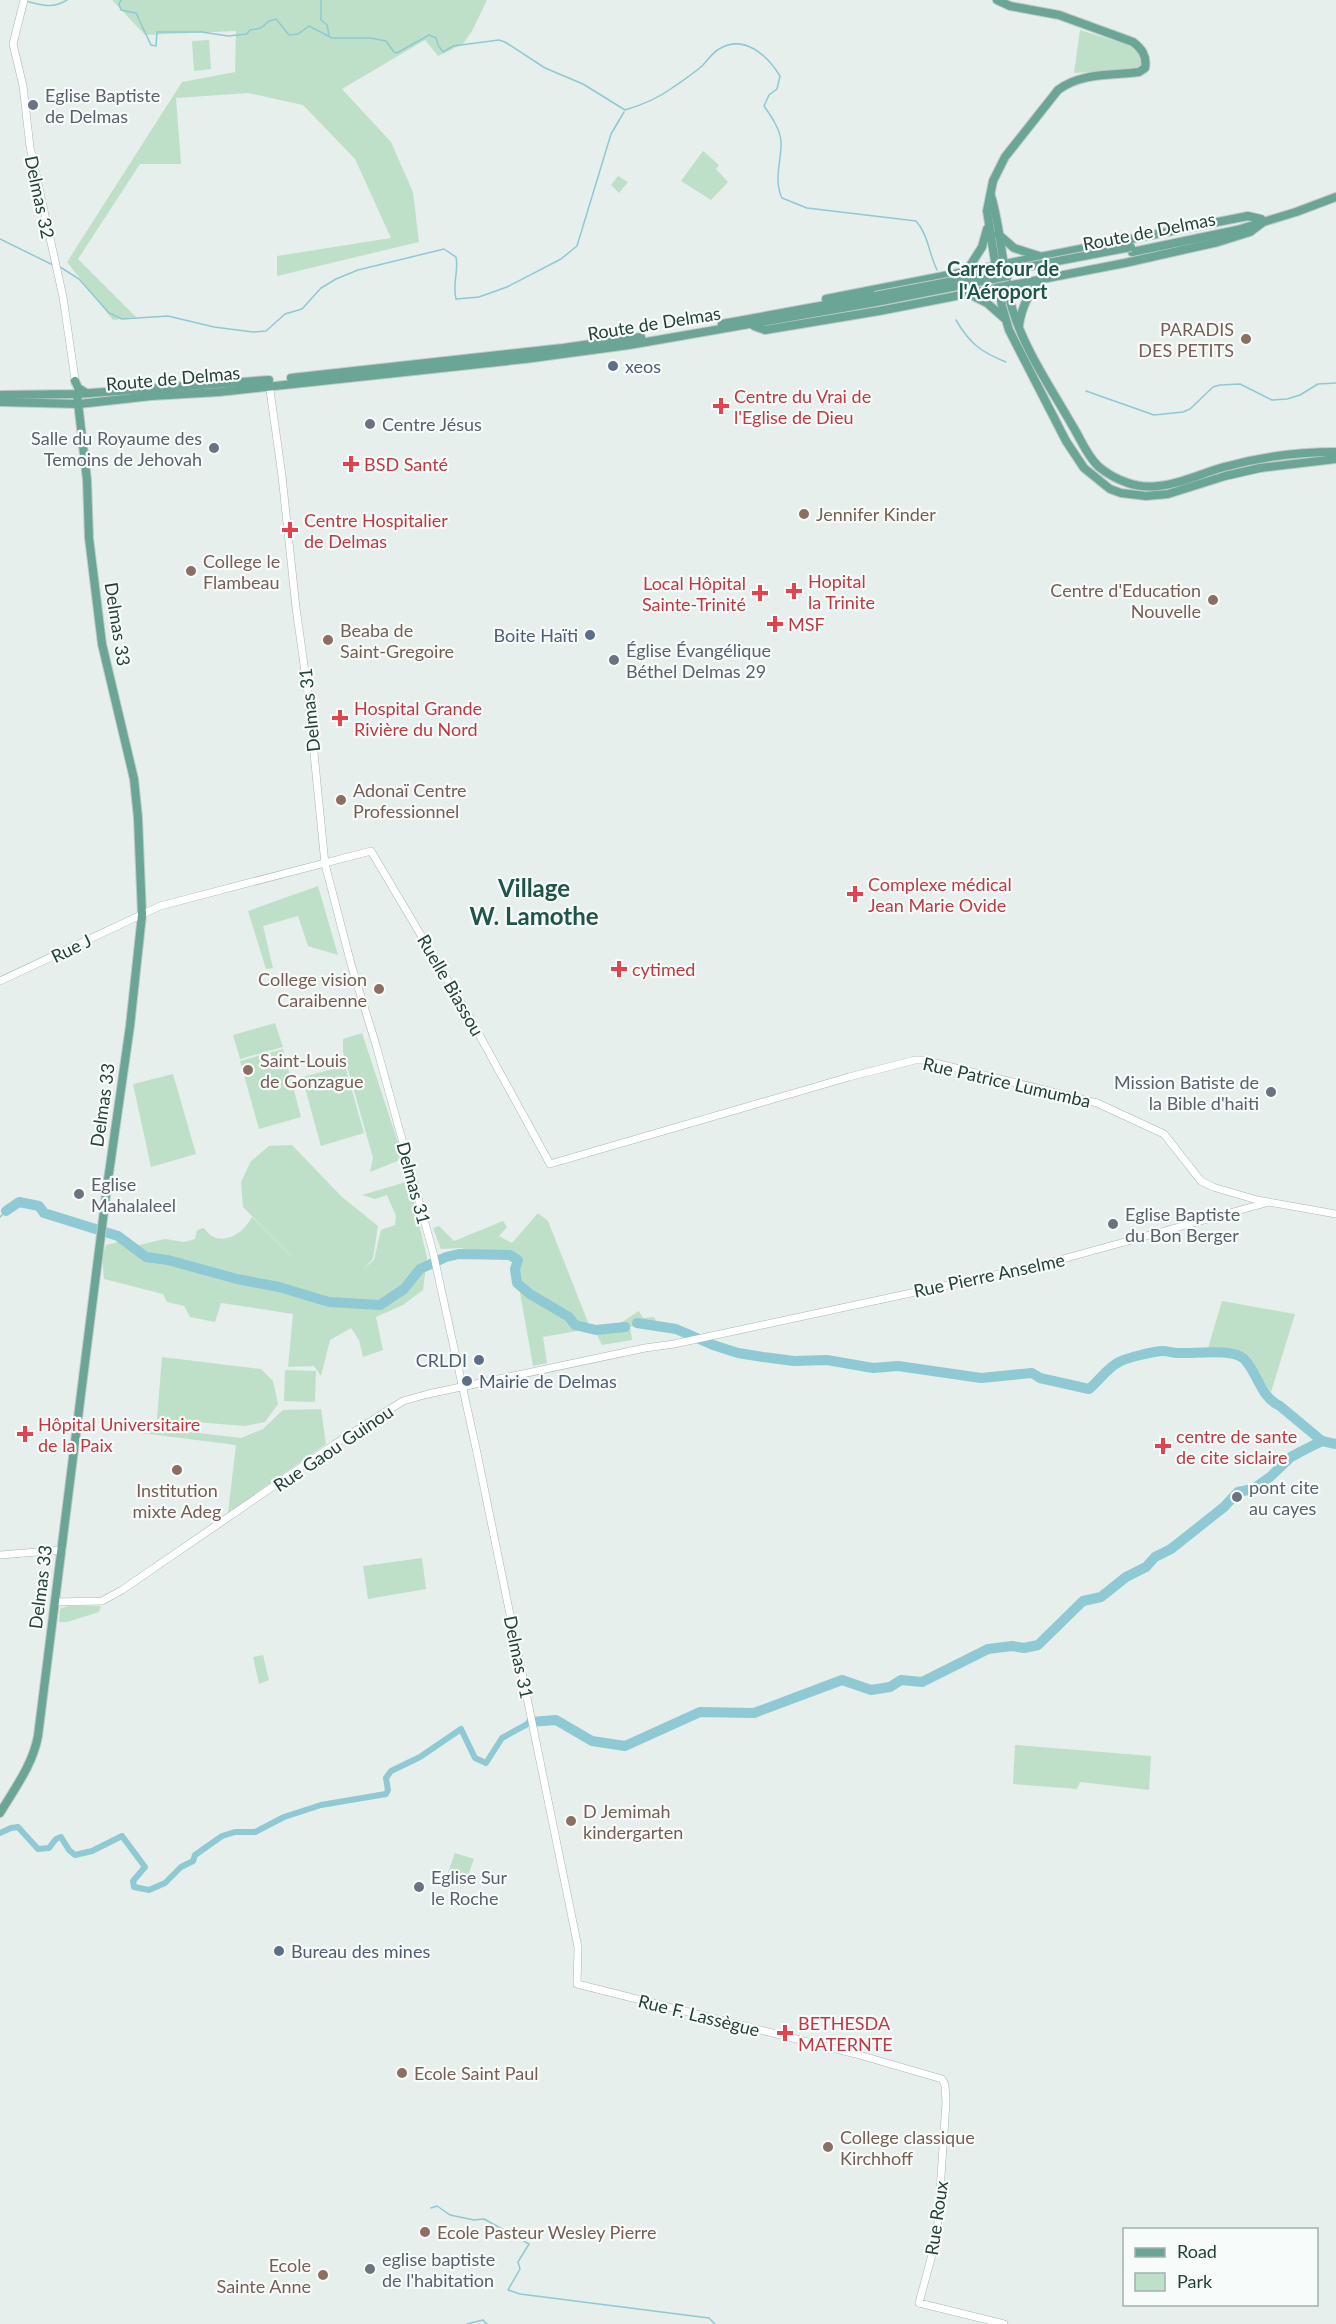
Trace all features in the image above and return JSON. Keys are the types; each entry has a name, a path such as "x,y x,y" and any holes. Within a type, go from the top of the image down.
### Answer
{"main road":[{"path":"966,272 982,247 997,171 1005,157 1058,90 1069,82 1087,77 1139,72 1145,68 1146,61 1139,47 1133,42 1059,15 1010,6 997,0"},
{"path":"991,196 998,234 1005,319 1022,358 1066,441 1084,468 1110,489 1136,496 1157,495 1260,468 1336,459"},
{"name":"Route de Delmas","path":"0,402 79,404 554,356 751,322 1131,249 1261,221 1336,197"},
{"path":"1248,216 1261,221 1251,232 1218,242 1001,288 765,330 751,322 762,311 1248,216"},
{"path":"988,220 1000,265"},
{"path":"998,234 1014,248 1043,257"},
{"path":"1019,325 1029,294 1043,279"},
{"path":"1001,288 1027,345 1084,447 1100,467 1118,479 1135,485 1159,486 1256,460 1336,452"},
{"path":"967,293 987,303 1005,319"},
{"path":"75,381 78,394"},
{"name":"Route de Delmas","path":"0,395 78,394 269,383"},
{"name":"Delmas 33","path":"0,1813 35,1752 100,1238 130,1026 142,915 134,779 102,644 89,538 87,480 78,394"},
{"path":"68,404 75,408 79,417"}],"street":[{"name":"Delmas 32","path":"24,1 13,44 23,86 30,147 66,314 75,381"},
{"name":"Delmas 31","path":"269,383 308,693 325,864 433,1252 578,1947 577,1984"},
{"name":"Ruelle Biassou","path":"325,864 369,851 374,853 520,1106 550,1164"},
{"name":"Rue J","path":"0,981 160,906 325,864"},
{"name":"Rue Patrice Lumumba","path":"550,1164 849,1077 923,1060 1097,1103 1164,1134 1202,1181 1213,1187 1268,1202 1336,1214"},
{"name":"Rue Pierre Anselme","path":"684,1342 1041,1265 1268,1202"},
{"name":"Rue Gaou Guinou","path":"54,1602 102,1601 196,1540 377,1416 403,1401 645,1348 684,1342"},
{"path":"0,1555 62,1550"},
{"name":"Rue F. Lassègue","path":"577,1984 856,2054 942,2079 945,2085 946,2102 943,2168"},
{"name":"Rue Roux","path":"943,2168 937,2236 920,2303 1004,2324"}],"green space":[{"path":"112,0 487,0 463,44 438,56 425,40 342,89 391,142 413,192 419,242 277,276 277,256 391,238 355,159 303,105 248,93 176,98 181,164 140,164 78,259 136,317 113,320 67,262 182,82 235,72 236,31 145,35"},
{"path":"1080,30 1129,45 1140,54 1142,65 1137,69 1074,73"},
{"path":"209,40 211,69 194,71 192,41"},
{"path":"703,151 719,165 716,169 728,182 711,200 681,181"},
{"path":"618,176 628,182 619,193 611,185"},
{"path":"318,886 338,955 308,946 298,916 263,926 273,968 266,969 248,911"},
{"path":"275,1023 283,1047 240,1059 233,1035"},
{"path":"362,1033 406,1167 427,1258 423,1290 403,1305 376,1317 383,1350 363,1357 359,1340 351,1328 330,1340 321,1376 314,1366 288,1367 293,1314 221,1303 215,1322 190,1317 184,1306 167,1302 163,1294 104,1279 102,1257 106,1245 126,1240 139,1245 165,1239 184,1242 195,1239 197,1230 204,1228 216,1238 223,1239 242,1230 252,1217 312,1277 243,1207 241,1182 251,1161 269,1146 292,1145 342,1197 378,1226 373,1259 362,1270 374,1260 381,1230 395,1225 396,1216 387,1195 375,1199 362,1195 406,1182 400,1160 370,1172 373,1158 343,1052 343,1039"},
{"path":"283,1049 301,1117 259,1129 240,1061"},
{"path":"345,1066 364,1133 321,1146 302,1077"},
{"path":"173,1074 196,1154 151,1167 133,1084"},
{"path":"538,1213 548,1221 590,1327 616,1326 639,1311 643,1318 654,1317 657,1323 630,1327 632,1340 602,1345 595,1331 577,1331 543,1337 547,1363 533,1366 516,1270 521,1258 512,1252 489,1255 470,1254 462,1248 441,1249 433,1228 439,1226 454,1241 503,1221 507,1227 499,1236 512,1243"},
{"path":"1222,1301 1295,1314 1271,1392 1243,1352 1208,1348"},
{"path":"162,1357 261,1369 273,1381 278,1404 265,1422 245,1426 157,1419"},
{"path":"285,1370 316,1371 315,1402 284,1401"},
{"path":"321,1409 326,1444 228,1513 236,1445 141,1433 147,1427 241,1438 263,1429 283,1410"},
{"path":"422,1558 426,1589 368,1599 363,1566"},
{"path":"68,1606 101,1606 99,1612 67,1622 59,1622 60,1609"},
{"path":"263,1655 269,1680 259,1684 253,1657"},
{"path":"1015,1745 1151,1756 1149,1790 1080,1782 1077,1789 1013,1784"},
{"path":"455,1853 474,1859 464,1887 445,1881"}],"waterway":[{"path":"26,1 52,5 67,0"},
{"path":"121,0 119,4 121,10 136,13 151,45 156,46 157,32 202,32 228,36 247,34 250,30 261,28 269,21 276,19 289,35 298,34 309,26 332,38 370,38 386,41 397,53 429,35 436,38 443,52 453,46 499,40 545,68 583,84 625,110 666,92 699,69 719,49 728,45 746,45 762,54 780,76 777,89 769,95 764,106 775,123 781,141 778,184 782,198 807,208 916,221 923,232 937,270"},
{"path":"321,0 321,20 327,25 329,35"},
{"path":"60,267 79,279 109,313 122,319 168,316 214,327 253,332 266,331 285,314 302,309 321,288 336,279 358,270 444,249 456,257 456,299 479,297 507,287 561,259 577,246 611,134 624,112"},
{"path":"0,239 53,265"},
{"path":"956,320 977,346 1006,362"},
{"path":"1086,391 1154,415 1183,412 1190,409 1213,387 1220,385 1240,384 1272,400 1300,395 1318,384 1336,383"},
{"path":"6,1211 19,1202 39,1206 44,1213 118,1236 146,1257 168,1260 237,1279 279,1287 329,1302 380,1305 404,1289 420,1269 446,1257 459,1254 510,1255 518,1260 515,1269 517,1283 530,1294 569,1317 575,1325 596,1330 625,1327"},
{"path":"0,1217 6,1211"},
{"path":"637,1323 676,1329 713,1345 738,1353 763,1357 794,1361 827,1360 873,1368 898,1366 981,1378 1032,1373 1040,1378 1089,1389 1115,1365 1141,1355 1163,1351 1231,1354 1244,1359 1273,1402 1322,1441"},
{"path":"531,1722 556,1720 592,1741 625,1746 700,1712 754,1713 842,1680 871,1690 890,1687 901,1680 922,1682 988,1649 1012,1646 1024,1648 1038,1645 1083,1601 1101,1597 1126,1577 1146,1567 1155,1557 1171,1549 1224,1507 1238,1492 1253,1489 1291,1457 1322,1441 1336,1444"},
{"path":"0,1833 18,1827 38,1849 49,1848 56,1839 61,1837 75,1855 92,1851 122,1836 145,1867 133,1881 134,1887 149,1890 165,1883 181,1867 193,1861 195,1855 222,1836 235,1832 255,1832 284,1817 321,1805 386,1794 388,1790 386,1778 391,1771 420,1757 461,1729 475,1758 486,1763 502,1738 531,1722"},
{"path":"431,2208 437,2206 450,2215 474,2220 484,2219 529,2244 518,2262 520,2269 508,2290 520,2294 709,2318 715,2324"},
{"path":"467,2324 483,2320 487,2324"}],"place":[{"name":"Eglise Baptiste de Delmas","path":"33,105"},
{"name":"PARADIS DES PETITS","path":"1246,339"},
{"name":"xeos","path":"613,366"},
{"name":"Centre du Vrai de l'Eglise de Dieu","path":"721,406"},
{"name":"Centre Jésus","path":"370,424"},
{"name":"Salle du Royaume des Temoins de Jehovah","path":"214,448"},
{"name":"BSD Santé","path":"351,464"},
{"name":"Jennifer Kinder","path":"804,514"},
{"name":"Centre Hospitalier de Delmas","path":"290,530"},
{"name":"College le Flambeau","path":"191,571"},
{"name":"Hopital la Trinite","path":"794,591"},
{"name":"Local Hôpital Sainte-Trinité","path":"760,593"},
{"name":"Centre d'Education Nouvelle","path":"1213,600"},
{"name":"MSF","path":"775,624"},
{"name":"Boite Haïti","path":"590,635"},
{"name":"Beaba de Saint-Gregoire","path":"328,640"},
{"name":"Église Évangélique Béthel Delmas 29","path":"614,660"},
{"name":"Hospital Grande Rivière du Nord","path":"340,718"},
{"name":"Adonaï Centre Professionnel","path":"341,800"},
{"name":"Complexe médical Jean Marie Ovide","path":"855,894"},
{"name":"cytimed","path":"619,969"},
{"name":"College vision Caraibenne","path":"379,989"},
{"name":"Saint-Louis de Gonzague","path":"248,1070"},
{"name":"Mission Batiste de la Bible d'haiti","path":"1271,1092"},
{"name":"Eglise Mahalaleel","path":"79,1194"},
{"name":"Eglise Baptiste du Bon Berger","path":"1113,1224"},
{"name":"CRLDI","path":"479,1360"},
{"name":"Mairie de Delmas","path":"467,1381"},
{"name":"Hôpital Universitaire de la Paix","path":"25,1434"},
{"name":"centre de sante de cite siclaire","path":"1163,1446"},
{"name":"Institution mixte Adeg","path":"177,1470"},
{"name":"pont cite au cayes","path":"1237,1497"},
{"name":"D Jemimah kindergarten","path":"571,1821"},
{"name":"Eglise Sur le Roche","path":"419,1887"},
{"name":"Bureau des mines","path":"279,1951"},
{"name":"BETHESDA MATERNTE","path":"785,2033"},
{"name":"Ecole Saint Paul","path":"402,2073"},
{"name":"College classique Kirchhoff","path":"828,2147"},
{"name":"Ecole Pasteur Wesley Pierre","path":"425,2232"},
{"name":"eglise baptiste de l'habitation","path":"370,2269"},
{"name":"Ecole Sainte Anne","path":"323,2275"}],"district":[{"name":"Carrefour de l'Aéroport","path":"1003,280"},
{"name":"Village W. Lamothe","path":"534,901"}]}
